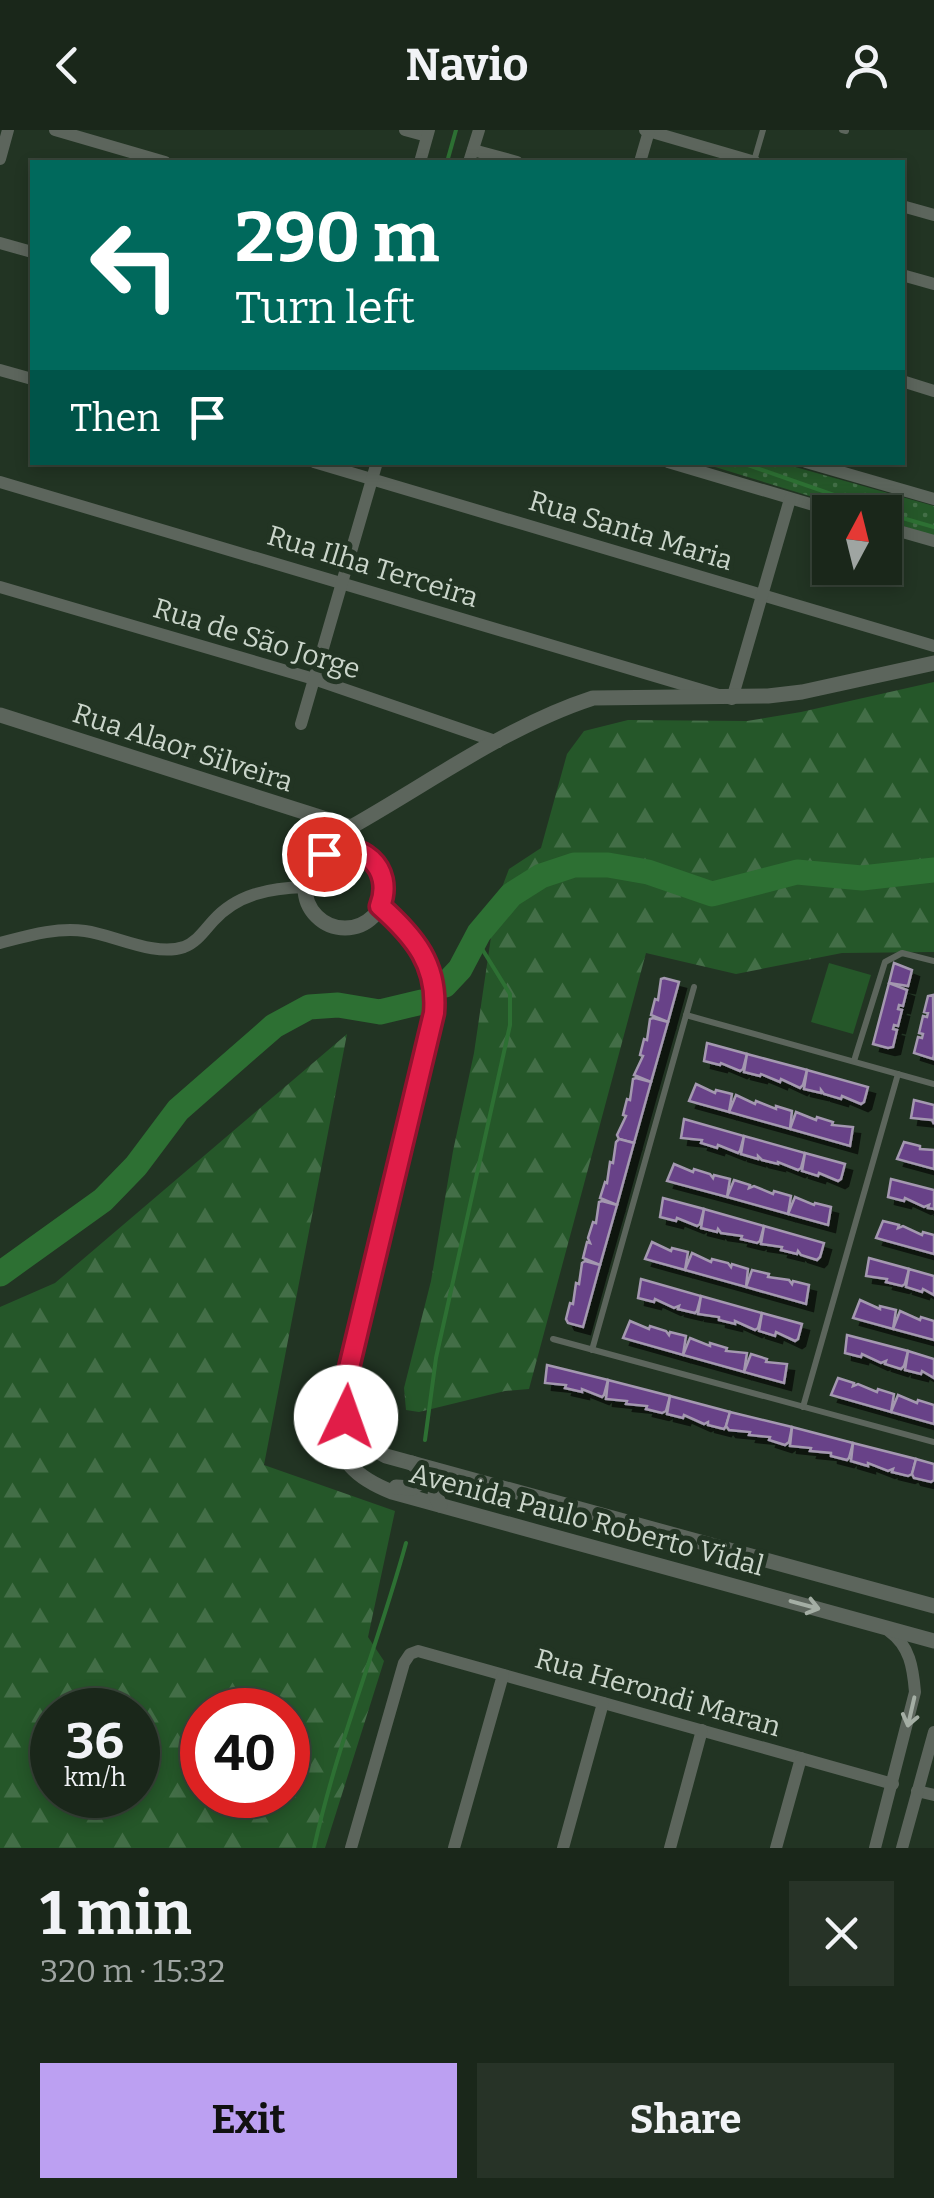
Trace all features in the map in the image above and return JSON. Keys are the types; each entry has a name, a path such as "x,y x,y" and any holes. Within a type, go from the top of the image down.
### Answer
{"street":[{"path":"0,159 8,130"},
{"path":"56,130 158,160"},
{"path":"405,130 428,133 421,160"},
{"path":"479,130 471,156 501,160"},
{"path":"640,160 647,131 748,160"},
{"path":"905,207 934,215"},
{"path":"0,243 30,251"},
{"path":"905,276 934,284"},
{"path":"0,370 30,378"},
{"path":"905,383 934,391"},
{"name":"Rua Santa Maria","path":"324,465 934,646"},
{"path":"301,724 376,465"},
{"path":"678,465 812,505"},
{"path":"816,465 934,499"},
{"name":"Rua Ilha Terceira","path":"0,482 732,699"},
{"path":"732,699 790,499"},
{"path":"902,532 934,541"},
{"name":"Rua de São Jorge","path":"0,587 314,679 498,742"},
{"path":"346,848 350,827 498,742 593,698 732,699 802,692 934,663"},
{"name":"Rua Alaor Silveira","path":"0,715 350,827"},
{"path":"346,848 362,852 379,868 385,891 370,919 355,926 331,925 312,910 305,886 308,872 318,859 346,848"},
{"path":"0,942 65,929 166,950 181,948 242,899 273,888 305,886"},
{"path":"380,906 423,951 432,975 434,1013 336,1422 339,1451 349,1467 364,1478 412,1488 418,1486 422,1476 421,1470 412,1464"},
{"name":"Avenida Paulo Roberto Vidal","path":"342,1397 346,1417 361,1440 386,1456 934,1606"},
{"name":"Avenida Paulo Roberto Vidal","path":"364,1478 392,1492 934,1640"},
{"path":"440,1505 435,1494 442,1483 483,1492 507,1490"},
{"path":"875,1848 916,1692 906,1649 883,1626 882,1610 894,1595"},
{"name":"Rua Herondi Maran","path":"351,1848 404,1662 418,1651 892,1784"},
{"path":"454,1848 503,1675"},
{"path":"563,1848 603,1703"},
{"path":"670,1848 702,1730"},
{"path":"902,1848 934,1732"},
{"path":"776,1848 801,1758"},
{"path":"917,1790 934,1795"}],"lane":[{"path":"756,160 763,130"},
{"path":"854,1061 885,962 902,953 934,961"},
{"path":"592,1350 694,987"},
{"path":"686,1014 934,1084"},
{"path":"803,1406 898,1074"},
{"path":"553,1340 934,1442"}],"green space":[{"path":"709,465 788,465 895,495 812,497"},
{"path":"902,497 934,506 934,536 902,526"},
{"path":"934,682 934,952 842,953 736,974 646,953 529,1389 419,1412 406,1410 404,1388 431,1281 474,1053 496,903 509,869 541,848 567,754 584,731 628,720 747,721"},
{"path":"829,963 871,975 853,1034 811,1022"},
{"path":"347,1034 264,1465 395,1511 368,1637 384,1661 325,1848 0,1848 0,1307 55,1283"}],"building":[{"path":"894,963 912,970 908,986 889,983"},
{"path":"664,978 679,982 668,1022 651,1015"},
{"path":"889,983 907,990 903,1006 898,1009 902,1010 898,1026 893,1029 897,1030 893,1047 888,1048 873,1044"},
{"path":"933,995 933,1059 914,1053 918,1037 923,1034 919,1033 923,1016 928,1013 924,1012 928,996"},
{"path":"653,1018 668,1022 651,1082 634,1075"},
{"path":"707,1043 747,1054 743,1069 704,1061"},
{"path":"747,1054 807,1070 803,1085 800,1088 781,1079 780,1082 744,1072"},
{"path":"807,1070 868,1087 864,1102 804,1089"},
{"path":"636,1078 651,1082 634,1143 617,1135"},
{"path":"696,1084 715,1093 716,1090 732,1094 729,1112 689,1101"},
{"path":"736,1095 755,1104 756,1101 792,1111 790,1129 729,1112"},
{"path":"914,1100 934,1105 934,1124 932,1120 911,1118"},
{"path":"796,1112 833,1122 832,1125 853,1127 850,1146 790,1129"},
{"path":"684,1119 744,1136 740,1151 681,1138"},
{"path":"744,1136 805,1153 801,1168 741,1154"},
{"path":"619,1139 634,1143 617,1205 600,1198"},
{"path":"904,1142 934,1150 934,1169 897,1159"},
{"path":"805,1153 845,1164 841,1179 802,1171"},
{"path":"674,1164 713,1178 714,1175 730,1179 727,1197 667,1181"},
{"path":"891,1179 934,1190 934,1209 905,1198 904,1201 888,1197"},
{"path":"734,1180 750,1185 749,1188 791,1196 788,1214 727,1197"},
{"path":"795,1197 831,1207 828,1225 788,1214"},
{"path":"663,1198 704,1209 700,1224 660,1217"},
{"path":"602,1201 617,1205 600,1265 583,1258"},
{"path":"704,1209 764,1226 760,1241 701,1228"},
{"path":"883,1221 922,1235 934,1235 934,1254 876,1238"},
{"path":"764,1226 824,1243 820,1257 817,1260 798,1251 797,1254 761,1244"},
{"path":"652,1242 671,1251 672,1248 688,1252 685,1270 645,1259"},
{"path":"692,1253 711,1262 712,1259 748,1269 746,1287 685,1270"},
{"path":"869,1258 909,1269 905,1284 866,1276"},
{"path":"585,1261 600,1265 583,1327 566,1319"},
{"path":"909,1269 934,1276 934,1295 906,1287"},
{"path":"752,1270 792,1284 793,1281 809,1285 806,1304 746,1287"},
{"path":"641,1279 701,1296 697,1311 638,1298"},
{"path":"701,1296 762,1313 758,1328 698,1314"},
{"path":"860,1300 880,1309 896,1310 893,1329 853,1318"},
{"path":"900,1311 934,1321 934,1340 893,1329"},
{"path":"762,1313 802,1324 798,1339 759,1331"},
{"path":"630,1321 669,1335 670,1332 686,1336 683,1355 623,1338"},
{"path":"847,1335 908,1351 904,1366 901,1369 862,1354 861,1357 845,1353"},
{"path":"690,1338 727,1348 726,1351 747,1353 744,1372 683,1355"},
{"path":"908,1351 934,1359 934,1378 922,1371 921,1374 905,1370"},
{"path":"751,1354 767,1359 766,1362 787,1364 784,1383 744,1372"},
{"path":"547,1365 608,1380 604,1395 545,1383"},
{"path":"838,1378 854,1383 853,1386 894,1394 891,1412 831,1395"},
{"path":"608,1380 670,1396 666,1411 606,1399"},
{"path":"898,1395 934,1405 934,1424 891,1412"},
{"path":"670,1396 730,1412 726,1426 724,1429 684,1415 683,1418 667,1414"},
{"path":"730,1412 792,1427 789,1442 785,1445 769,1440 770,1437 729,1430 726,1426"},
{"path":"792,1427 853,1443 849,1458 790,1446"},
{"path":"853,1443 916,1459 912,1474 851,1461"},
{"path":"916,1459 934,1464 934,1480 914,1478"}],"waterway":[{"path":"448,160 456,130"},
{"path":"748,465 834,495"},
{"path":"902,518 934,527"},
{"path":"445,985 460,969 479,933 511,895 541,876 574,865 608,865 648,872 712,894 797,872 862,878 934,870"},
{"path":"425,1440 436,1358 510,1025 510,994 479,944 479,933"},
{"path":"0,1274 103,1200 136,1166 178,1110 274,1026 309,1007 338,1005 380,1012 422,1002"},
{"path":"314,1848 334,1771 406,1543"}],"route":[{"path":"324,854 338,848 354,849 375,861 383,875 385,891 380,906 423,951 432,975 435,1000 342,1397 346,1417"}]}
